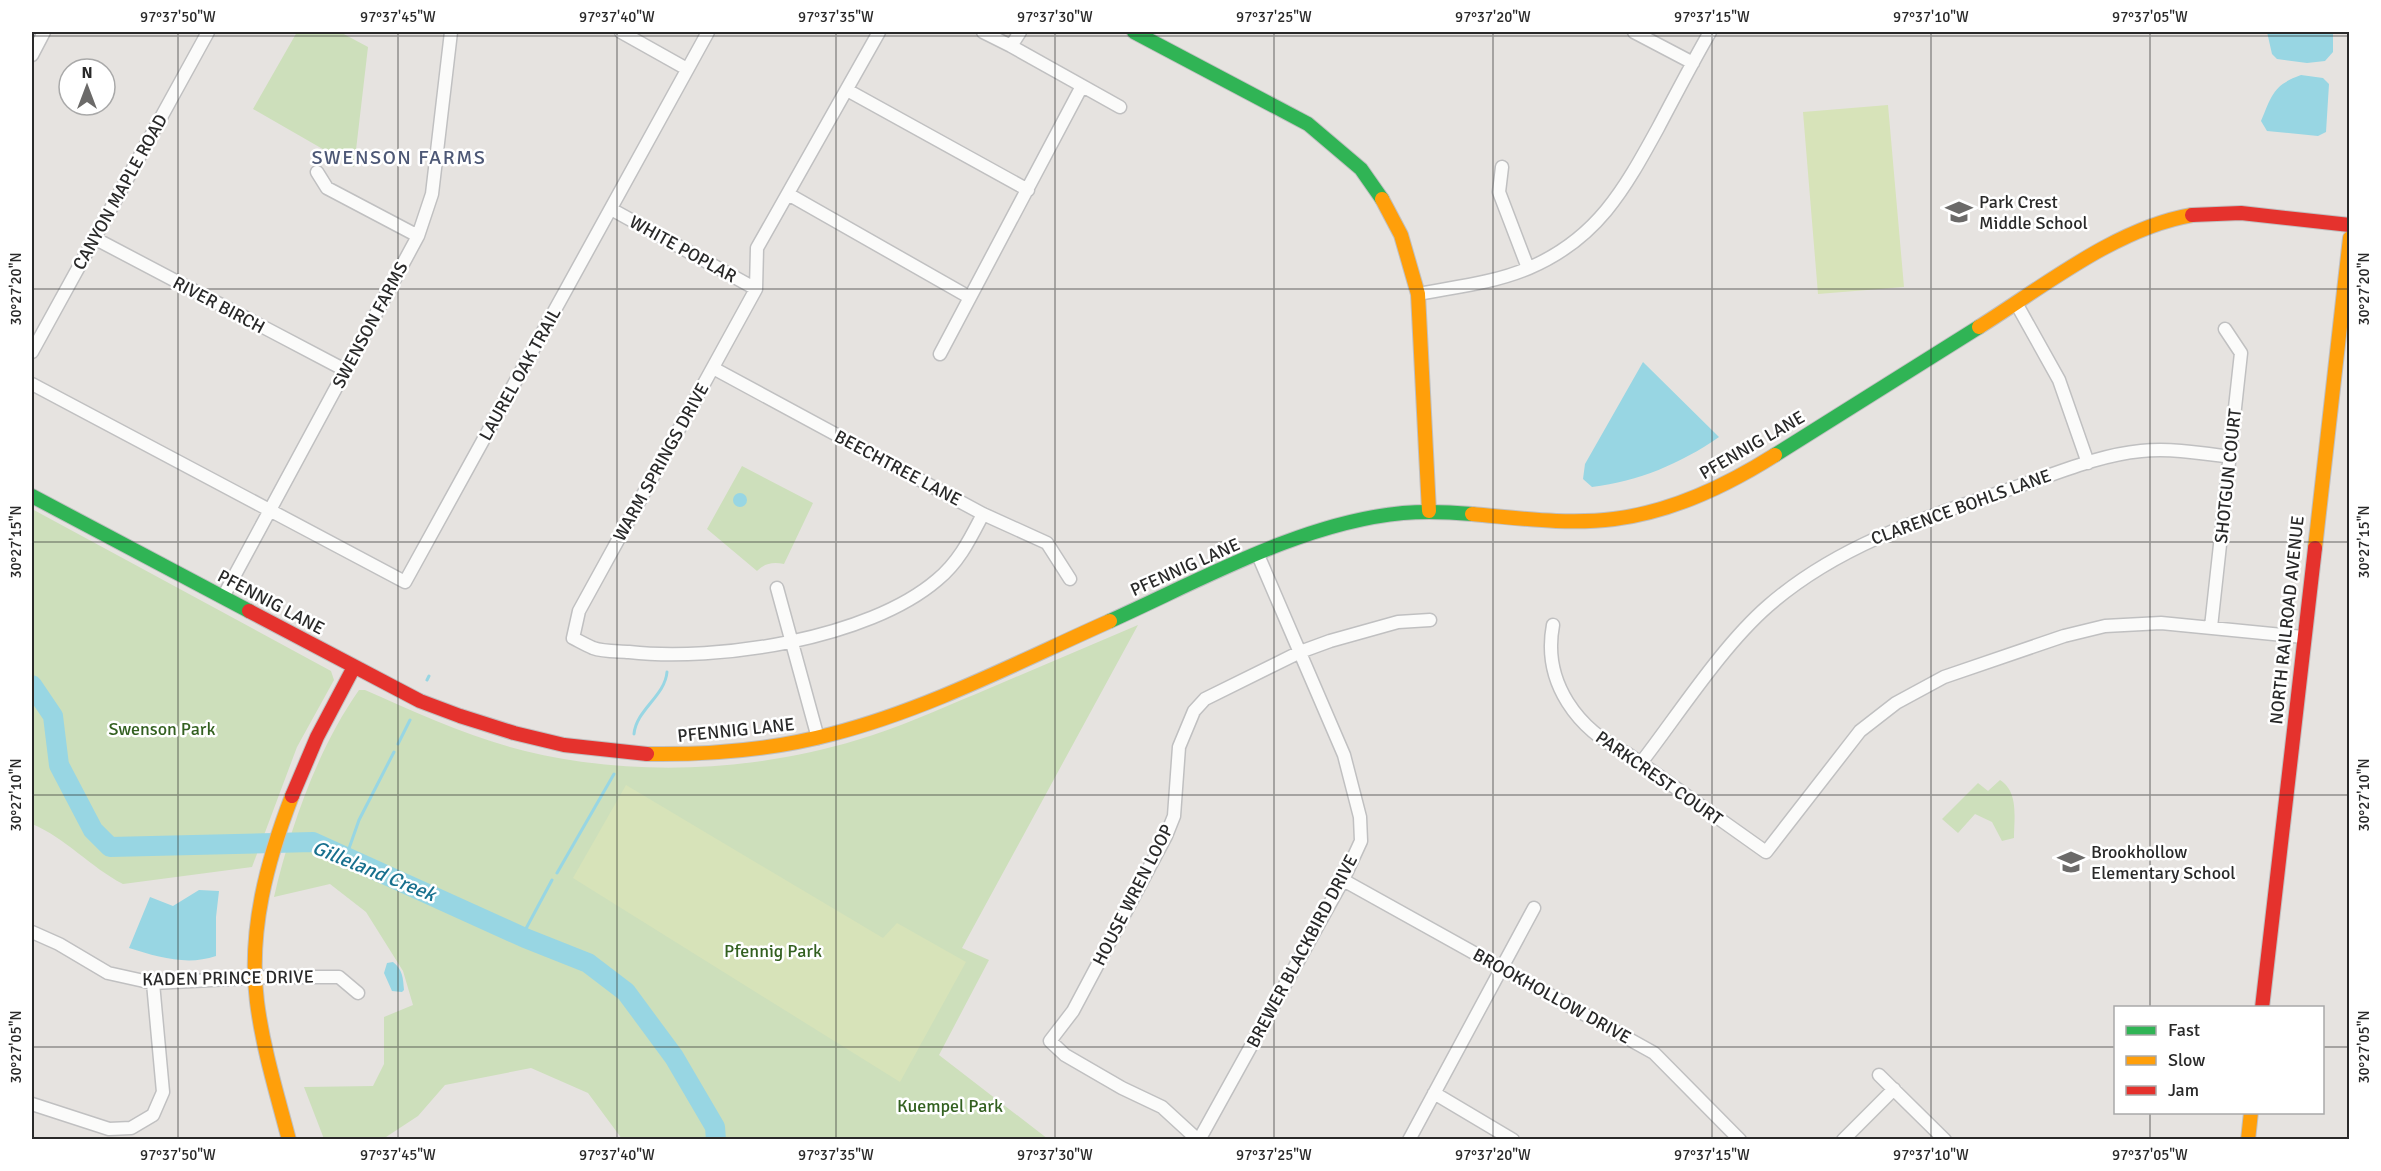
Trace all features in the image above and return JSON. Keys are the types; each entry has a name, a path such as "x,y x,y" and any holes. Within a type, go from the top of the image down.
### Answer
{"street":[{"path":"32,55 45,32"},
{"name":"CANYON MAPLE ROAD","path":"32,352 208,32"},
{"name":"SWENSON FARMS","path":"223,597 418,236 432,194 450,32"},
{"path":"621,32 687,69"},
{"name":"LAUREL OAK TRAIL","path":"270,509 405,582 708,32"},
{"path":"756,289 757,248 879,32"},
{"path":"983,32 1120,107"},
{"path":"1011,46 1020,32"},
{"path":"1134,32 1308,124 1360,169 1383,201 1401,235 1418,294 1429,511"},
{"path":"1634,32 1693,63"},
{"path":"1418,294 1528,268 1566,249 1602,218 1617,198 1710,32"},
{"path":"940,354 1082,86"},
{"path":"847,90 1028,190"},
{"path":"1502,168 1500,198 1528,268"},
{"path":"316,172 327,188 418,236"},
{"path":"788,194 969,297"},
{"name":"WHITE POPLAR","path":"610,209 756,289"},
{"name":"PFENNIG LANE","path":"32,496 420,701 472,720 528,737 623,753 674,755 756,750 818,738 875,721 929,701 1258,555 1325,529 1351,522 1429,511 1590,521 1639,514 1674,505 1724,485 1753,469 2108,246 2141,229 2175,218 2234,212 2349,225"},
{"name":"RIVER BIRCH","path":"94,238 345,370"},
{"name":"NORTH RAILROAD AVENUE","path":"2262,1006 2302,637 2349,238"},
{"name":"WARM SPRINGS DRIVE","path":"756,289 579,611 573,638 594,648 652,655 719,653 793,642"},
{"path":"2016,303 2059,380 2088,463"},
{"name":"SHOTGUN COURT","path":"2211,627 2241,353 2225,329"},
{"name":"BEECHTREE LANE","path":"713,368 983,514 1047,543 1070,579"},
{"path":"32,384 270,509"},
{"name":"CLARENCE BOHLS LANE","path":"1640,765 1745,627 1796,583 1861,543 1904,525 2124,453 2158,450 2231,457"},
{"path":"793,642 862,622 935,582 959,560 983,514"},
{"name":"BREWER BLACKBIRD DRIVE","path":"1198,1140 1343,880 1361,841 1360,817 1344,755 1258,555"},
{"path":"777,588 818,738"},
{"name":"HOUSE WREN LOOP","path":"1198,1140 1162,1107 1065,1055 1050,1041 1073,1011 1166,836 1174,816 1179,747 1194,711 1204,699 1225,687 1300,652 1398,622 1430,620"},
{"name":"PARKCREST COURT","path":"1553,625 1550,660 1562,694 1587,727 1766,852 1860,731 1896,703 1926,685 1967,668 2088,630 2139,624 2211,627"},
{"path":"2211,627 2302,637"},
{"path":"289,1140 264,1050 255,978 256,934 267,870 297,784 354,667"},
{"name":"BROOKHOLLOW DRIVE","path":"1343,880 1654,1053 1740,1140"},
{"path":"1409,1140 1534,908"},
{"name":"KADEN PRINCE DRIVE","path":"32,932 59,944 108,973 153,983 339,977 358,993"},
{"path":"32,1104 109,1129 131,1128 153,1115 163,1092 153,983"},
{"path":"1879,1075 1945,1140"},
{"path":"1843,1140 1894,1089"},
{"path":"1434,1093 1513,1140"},
{"path":"2248,1140 2251,1114"}],"green space":[{"path":"297,32 340,32 368,47 354,167 253,109"},
{"path":"1888,105 1904,287 1818,294 1803,112"},
{"path":"742,466 813,503 784,564 769,564 757,571 707,529"},
{"name":"Swenson Park","path":"32,509 331,671 334,680 297,747 252,867 123,884 56,837 32,824"},
{"name":"Pfennig Park","path":"1138,625 962,948 989,960 939,1055 1048,1139 622,1139 588,1093 531,1068 445,1085 418,1116 383,1139 324,1139 304,1087 373,1086 384,1064 384,1017 413,1005 403,971 366,912 330,884 274,897 288,844 307,789 331,737 359,690 365,690 443,724 525,751 608,765 692,767 734,764 817,751 872,735"},
{"path":"2000,780 2006,785 2013,798 2014,838 2002,841 1992,822 1975,814 1958,833 1942,819 1978,783 1988,791"},
{"path":"626,785 883,938 897,923 966,962 900,1082 573,878"}],"water":[{"path":"2267,32 2333,32 2333,52 2325,61 2307,63 2277,59 2272,54"},
{"path":"2301,75 2323,78 2329,84 2326,132 2318,136 2267,131 2261,121 2271,98 2284,83"},
{"path":"1643,362 1719,437 1674,463 1643,476 1592,487 1583,479 1585,464"},
{"path":"740,493 745,495 747,500 745,505 740,507 735,505 733,500 735,495"},
{"path":"199,890 219,891 216,956 183,960 129,948 150,897 173,906"},
{"path":"393,962 402,975 404,990 402,992 392,991 384,973 387,963"}],"waterway":[{"path":"634,734 636,725 661,688 667,672"},
{"path":"427,680 429,676"},
{"name":"Gilleland Creek","path":"32,685 53,716 59,765 93,830 110,847 313,842 525,938 588,963 626,992 674,1057 715,1127 716,1140"},
{"path":"398,744 410,720"},
{"path":"346,857 359,820 394,752"},
{"path":"557,873 614,774"},
{"path":"522,936 552,880"}],"traffic: fast":[{"path":"1134,32 1308,124 1361,169 1382,199"},
{"path":"1775,455 1979,327"},
{"path":"32,496 249,611"},
{"path":"1110,621 1253,555 1328,528 1403,513 1472,514"}],"traffic: slow":[{"path":"1382,199 1401,235 1418,294 1429,511"},
{"path":"1979,327 2054,277 2108,246 2136,232 2192,215"},
{"path":"2315,548 2350,238"},
{"path":"1472,514 1579,521 1636,516 1698,496 1775,455"},
{"path":"647,754 694,754 786,744 868,724 939,698 1110,621"},
{"path":"289,1140 263,1037 257,1002 255,949 268,871 292,796"},
{"path":"2248,1140 2251,1114"}],"traffic: jam":[{"path":"2192,215 2241,213 2350,225"},
{"path":"2262,1006 2315,548"},
{"path":"249,611 420,701 460,716 514,733 564,745 647,754"},
{"path":"292,796 317,737 354,667"}],"place":[{"name":"Park Crest Middle School","path":"1959,212"},
{"name":"Brookhollow Elementary School","path":"2071,862"}],"district":[{"name":"SWENSON FARMS","path":"399,157"}],"park label":[{"name":"Kuempel Park","path":"950,1106"}]}
